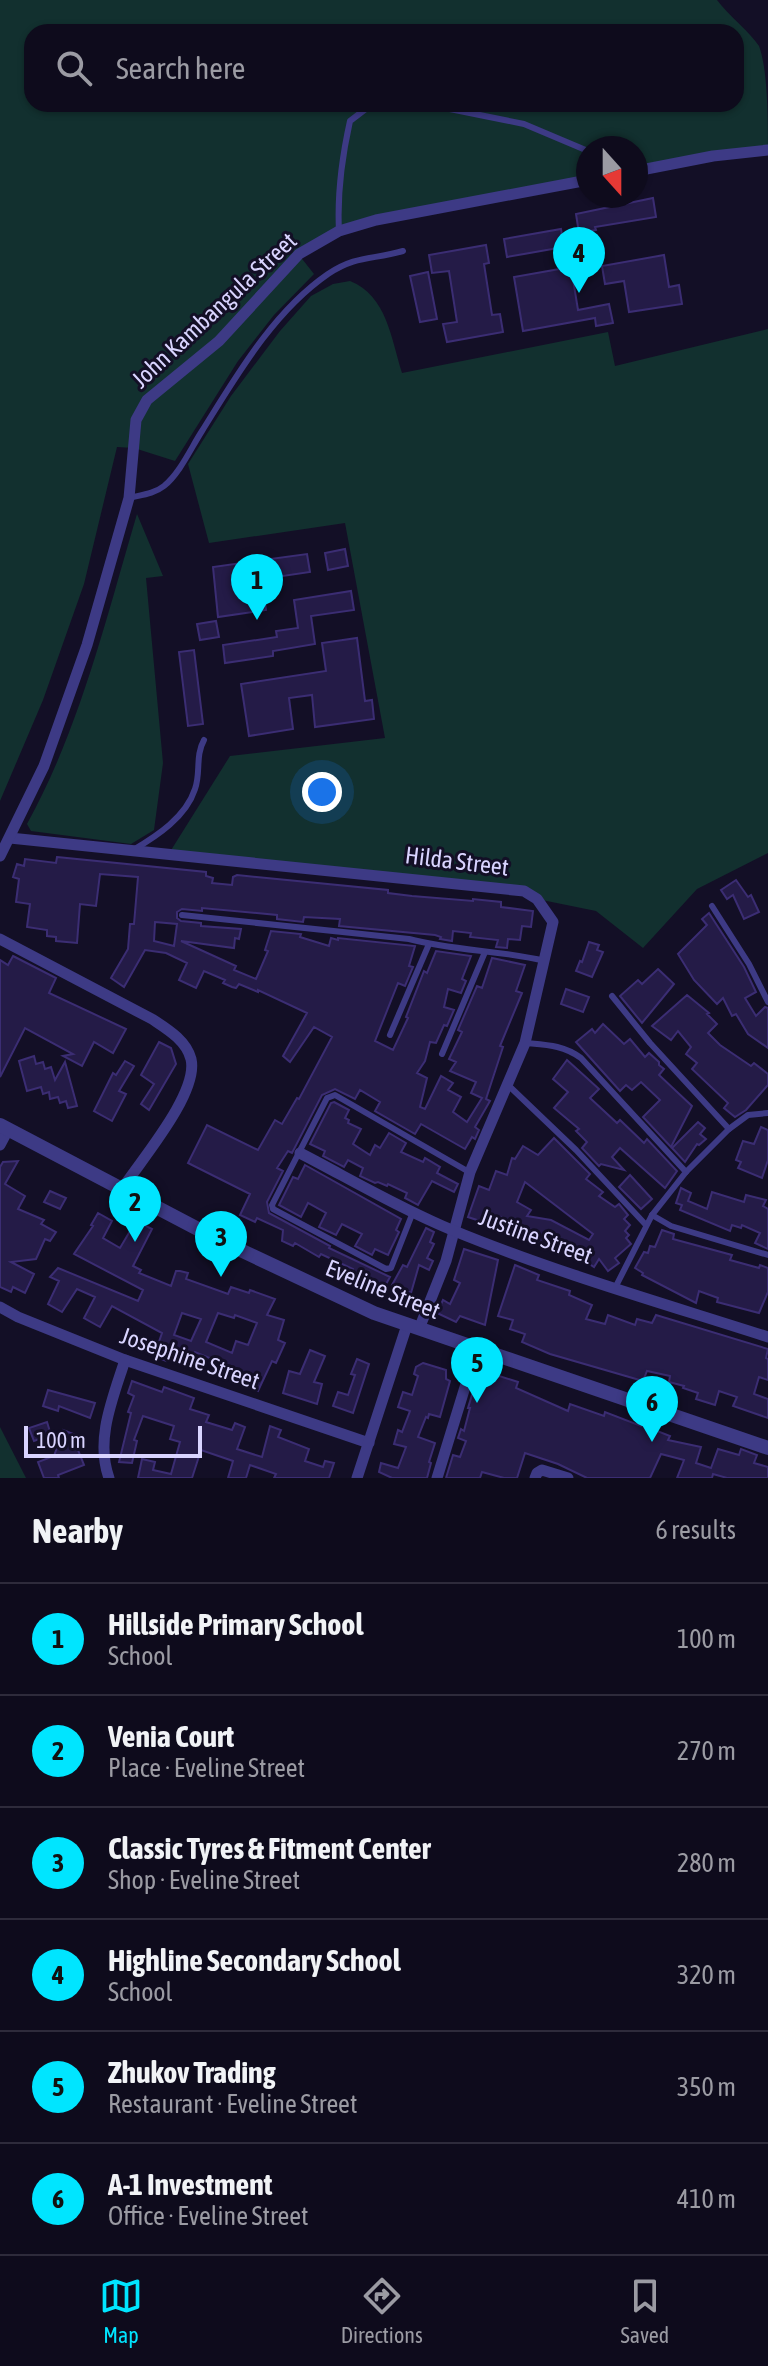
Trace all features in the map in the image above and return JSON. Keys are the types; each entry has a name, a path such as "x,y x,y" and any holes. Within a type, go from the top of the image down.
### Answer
{"street":[{"path":"648,169 713,156 768,150"},
{"name":"John Kambangula Street","path":"0,856 44,766 67,703 129,498 136,420 147,400 219,341 299,254 339,231 376,220 576,182"},
{"name":"Hilda Street","path":"10,838 524,891 537,899 553,922 525,1043 470,1172 446,1261 413,1327 357,1478"},
{"path":"0,939 152,1019 171,1031 185,1046 191,1060 190,1081 178,1107 122,1189"},
{"path":"0,1145 4,1128"},
{"name":"Eveline Street","path":"4,1128 322,1289 413,1327 768,1448"},
{"name":"Justine Street","path":"300,1153 453,1230 615,1288 768,1337"},
{"name":"Josephine Street","path":"0,1307 125,1360 369,1443"},
{"path":"437,1478 477,1348"},
{"path":"109,1478 103,1460 104,1435 125,1360"},
{"path":"535,1478 542,1470 568,1478"}],"lane":[{"path":"339,231 337,205 347,135 350,121 362,112"},
{"path":"465,112 524,124 576,146"},
{"path":"129,498 147,494 167,484 237,376 266,336 303,294 347,263 363,257 378,258 403,251"},
{"path":"130,852 160,835 181,812 195,789 199,749 204,740"},
{"path":"712,906 749,964 768,1002"},
{"path":"182,915 386,936 545,961"},
{"path":"390,1035 429,944"},
{"path":"442,1054 485,952"},
{"path":"612,996 650,1043 729,1129"},
{"path":"525,1043 558,1046 569,1049 581,1058 686,1172"},
{"path":"508,1085 576,1150 646,1225"},
{"path":"413,1212 388,1269 276,1212 272,1205 327,1098 335,1095 470,1172"},
{"path":"615,1288 652,1215 686,1172 729,1129 748,1115 768,1113"},
{"path":"652,1215 671,1226 768,1255"}],"green space":[{"path":"0,0 717,0 739,24 24,24 24,112 744,112 744,29 759,46 766,82 768,150 648,170 648,136 576,136 576,182 376,220 299,255 314,274 274,315 238,361 175,461 134,448 117,447 84,584 43,700 0,801"},
{"path":"350,281 362,288 380,307 402,373 608,332 615,366 768,329 768,853 697,889 643,948 596,911 537,899 524,891 168,855 230,756 385,738 345,523 209,543 188,464 231,396 280,331 311,296 333,284"},
{"path":"137,514 163,576 146,578 163,763 154,830 131,844 31,831 27,824 46,787 77,711"},
{"path":"0,1427 26,1478 0,1478"}],"building":[{"path":"653,198 656,217 595,227 596,230 579,233 576,214 605,208 648,208 648,199"},
{"path":"561,229 564,247 507,257 504,239"},
{"path":"486,245 489,263 484,264 492,315 500,314 503,332 447,342 443,324 457,322 449,271 432,273 429,255"},
{"path":"664,255 669,287 679,285 682,304 629,312 624,281 605,284 602,266"},
{"path":"571,267 578,310 609,304 613,323 596,326 595,318 523,331 514,277"},
{"path":"428,272 437,319 420,322 410,276"},
{"path":"345,549 348,566 328,570 325,553"},
{"path":"307,554 310,572 262,579 266,610 218,617 213,567"},
{"path":"351,591 354,610 311,616 315,644 273,651 273,656 225,663 223,645 277,637 276,631 298,628 294,600"},
{"path":"216,621 219,637 200,640 197,624"},
{"path":"357,638 365,701 372,700 374,719 315,727 312,695 289,698 293,729 249,736 241,684 326,671 322,643"},
{"path":"194,650 203,724 188,726 179,652"},
{"path":"57,857 206,872 206,876 213,878 212,883 232,885 233,877 237,875 388,890 388,893 412,896 501,902 501,907 533,911 531,927 522,926 520,940 508,939 507,948 496,947 498,940 470,937 471,933 453,931 452,941 435,935 339,926 340,919 304,917 303,922 277,919 277,915 202,908 202,911 182,909 177,912 177,918 181,921 241,929 239,939 235,938 234,948 181,941 236,966 234,970 256,979 268,951 265,950 271,931 301,934 300,937 329,946 331,938 338,938 415,946 409,966 413,967 405,986 398,983 375,1041 393,1050 424,971 427,973 436,951 471,956 462,979 466,981 461,993 448,989 444,1007 454,1010 447,1026 444,1025 436,1043 430,1042 425,1061 417,1073 427,1078 420,1107 425,1109 441,1076 453,1083 448,1090 461,1097 453,1112 467,1122 482,1098 471,1093 476,1082 450,1071 456,1062 449,1059 462,1032 458,1030 477,986 482,988 492,958 525,965 516,991 522,993 500,1046 503,1047 486,1099 490,1101 475,1127 479,1130 475,1139 472,1137 465,1149 421,1124 415,1134 375,1111 380,1102 360,1090 355,1099 335,1089 322,1095 292,1153 288,1151 277,1168 283,1171 267,1202 269,1213 329,1248 390,1277 385,1286 377,1282 372,1292 350,1282 353,1269 321,1254 319,1257 295,1243 293,1246 282,1241 283,1230 257,1218 255,1222 240,1215 250,1194 188,1163 207,1125 258,1150 275,1120 282,1124 299,1099 332,1037 314,1027 290,1062 283,1056 307,1013 258,990 239,984 236,988 232,987 223,983 225,980 204,971 196,988 179,980 187,963 166,953 145,950 124,987 111,978 128,949 130,924 134,924 138,877 100,874 96,906 80,904 77,943 56,941 56,937 47,936 47,930 27,927 30,904 16,902 19,879 13,877 17,864 24,866 25,859 56,863","holes":["155,922 177,924 174,946 154,941"]},
{"path":"736,880 748,897 751,895 759,912 744,919 733,895 727,899 721,890"},
{"path":"709,913 744,967 756,992 745,998 756,1016 765,1007 768,1008 768,1048 748,1034 736,1014 732,1016 723,998 717,1004 694,980 678,954 707,925 702,919"},
{"path":"589,942 599,945 597,950 603,952 592,977 576,971"},
{"path":"13,956 56,978 49,993 126,1029 113,1053 94,1042 82,1066 63,1056 73,1054 25,1028 0,1077 0,960 8,965"},
{"path":"658,969 674,984 642,1023 620,996 638,980 642,984"},
{"path":"566,989 589,997 583,1012 561,1004"},
{"path":"687,995 717,1024 708,1033 720,1045 768,1074 768,1085 746,1110 735,1117 724,1108 728,1103 692,1069 697,1063 686,1054 691,1047 678,1031 671,1040 652,1026"},
{"path":"603,1024 624,1044 630,1039 645,1057 649,1053 659,1062 664,1069 659,1075 692,1106 671,1147 643,1117 660,1100 641,1082 632,1090 626,1085 620,1091 576,1042 592,1029 595,1033"},
{"path":"159,1042 171,1048 176,1064 149,1110 141,1104 154,1084 141,1075"},
{"path":"34,1056 36,1064 43,1062 45,1069 51,1067 55,1080 65,1062 77,1106 68,1108 66,1101 60,1103 58,1097 50,1099 49,1092 43,1094 41,1087 27,1091 19,1061"},
{"path":"567,1060 599,1089 590,1098 644,1143 647,1139 677,1171 665,1188 620,1148 612,1157 624,1170 599,1166 582,1148 587,1142 576,1131 579,1129 554,1108 568,1092 553,1079"},
{"path":"125,1061 134,1066 119,1091 126,1094 112,1121 94,1111 113,1073 116,1075"},
{"path":"334,1102 349,1110 345,1118 349,1120 348,1123 361,1129 353,1144 370,1155 375,1145 380,1148 389,1133 406,1143 401,1152 423,1162 425,1158 440,1167 437,1173 458,1184 454,1192 432,1181 418,1205 405,1198 407,1193 360,1176 363,1168 348,1160 344,1167 323,1156 325,1151 310,1144"},
{"path":"698,1122 705,1128 700,1134 706,1139 697,1144 685,1162 672,1148"},
{"path":"761,1127 768,1130 768,1160 762,1178 738,1168 741,1162 736,1160 743,1141 754,1144"},
{"path":"554,1138 590,1174 586,1179 603,1192 599,1196 615,1207 619,1204 628,1215 624,1219 630,1225 625,1231 631,1244 615,1258 619,1263 608,1271 599,1259 594,1267 579,1257 578,1260 556,1249 549,1249 551,1245 530,1241 532,1230 501,1217 498,1227 468,1217 479,1186 489,1190 496,1171 507,1175 512,1158 515,1159 523,1146 538,1155","holes":["525,1182 593,1234 589,1240 551,1220 527,1216 531,1210 517,1202"]},
{"path":"18,1161 5,1184 25,1196 18,1209 44,1220 41,1224 56,1232 50,1241 45,1239 36,1259 11,1262 34,1274 25,1293 13,1287 11,1292 0,1287 0,1167 3,1162"},
{"path":"305,1165 401,1219 396,1230 399,1232 388,1255 375,1249 372,1255 355,1246 362,1234 342,1224 336,1235 319,1227 326,1213 308,1203 301,1217 279,1205 293,1177 298,1179"},
{"path":"630,1175 652,1199 641,1209 619,1187"},
{"path":"681,1188 691,1193 688,1201 707,1209 712,1192 744,1202 746,1195 766,1200 763,1206 768,1209 768,1249 755,1243 760,1233 742,1225 741,1228 732,1225 730,1231 680,1210 682,1205 676,1203"},
{"path":"50,1191 66,1198 60,1209 44,1202"},
{"path":"98,1213 112,1221 103,1238 120,1248 136,1221 152,1229 133,1266 141,1270 139,1273 171,1286 176,1271 180,1271 188,1273 186,1279 228,1294 231,1287 275,1299 267,1315 284,1320 278,1340 285,1343 276,1363 272,1361 258,1391 247,1387 250,1379 238,1375 239,1370 195,1352 194,1355 172,1347 166,1361 154,1356 162,1333 112,1306 100,1327 84,1318 95,1297 77,1289 62,1312 48,1304 59,1281 50,1277 58,1268 138,1301 143,1290 74,1254","holes":["182,1313 201,1319 191,1341 174,1335","218,1313 257,1323 248,1345 236,1341 232,1353 206,1342"]},
{"path":"426,1228 434,1232 430,1242 434,1244 427,1258 433,1261 429,1270 419,1265 411,1293 392,1285 403,1265 407,1267"},
{"path":"662,1230 674,1234 673,1239 732,1255 730,1260 768,1268 768,1292 759,1313 717,1302 718,1298 699,1291 696,1303 642,1275 635,1268 644,1252 648,1253 650,1246 655,1247"},
{"path":"464,1249 498,1260 485,1325 460,1316 456,1322 437,1313 443,1300 450,1304 460,1283 454,1280"},
{"path":"515,1265 539,1275 537,1280 570,1291 569,1295 592,1305 586,1319 605,1324 608,1315 635,1325 637,1319 652,1323 656,1315 768,1349 768,1380 759,1377 754,1394 768,1399 768,1418 733,1406 737,1397 719,1391 715,1405 696,1399 698,1393 684,1386 669,1382 670,1376 647,1371 643,1381 550,1354 522,1342 525,1334 510,1329 513,1320 498,1316"},
{"path":"310,1350 325,1356 314,1382 322,1384 317,1404 283,1393 289,1371 300,1374"},
{"path":"357,1359 369,1364 353,1413 333,1406 338,1392 348,1395"},
{"path":"423,1363 446,1370 446,1379 450,1381 440,1417 429,1414 418,1437 435,1443 427,1478 392,1478 379,1472 381,1463 398,1468 406,1447 394,1444 398,1430 402,1432 410,1411 398,1407 403,1392 412,1395 418,1376 414,1374 416,1367"},
{"path":"493,1374 518,1382 516,1388 568,1411 570,1404 604,1416 605,1412 641,1426 643,1421 655,1423 652,1429 670,1436 668,1440 701,1447 696,1463 711,1468 718,1449 739,1455 741,1449 757,1455 754,1463 768,1467 768,1478 727,1478 713,1474 712,1478 677,1478 684,1460 661,1454 650,1478 587,1478 525,1453 517,1478 482,1472 480,1478 446,1478 453,1455 460,1457 466,1441 458,1438 461,1429 464,1431 478,1375 491,1379"},
{"path":"132,1381 162,1392 164,1387 194,1398 190,1409 209,1415 206,1422 232,1430 235,1423 245,1427 237,1449 262,1457 270,1426 281,1430 278,1437 309,1449 305,1461 323,1467 325,1461 334,1463 329,1478 274,1478 276,1474 250,1465 246,1478 228,1478 233,1461 201,1450 192,1478 138,1478 142,1459 155,1462 153,1470 171,1474 180,1442 170,1439 174,1426 143,1416 134,1440 137,1441 132,1463 119,1462 134,1396 128,1393"},
{"path":"48,1390 95,1403 90,1418 59,1406 58,1411 43,1406"},
{"path":"47,1422 51,1435 34,1441 29,1428"},
{"path":"63,1430 76,1435 74,1440 84,1465 58,1475 59,1478 44,1478 38,1462 54,1456"}],"place":[{"name":"Highline Secondary School","path":"579,293"},
{"name":"Hillside Primary School","path":"257,620"},
{"name":"Venia Court","path":"135,1242"},
{"name":"Classic Tyres & Fitment Center","path":"221,1277"},
{"name":"Zhukov Trading","path":"477,1403"},
{"name":"A-1 Investment","path":"652,1442"}]}
